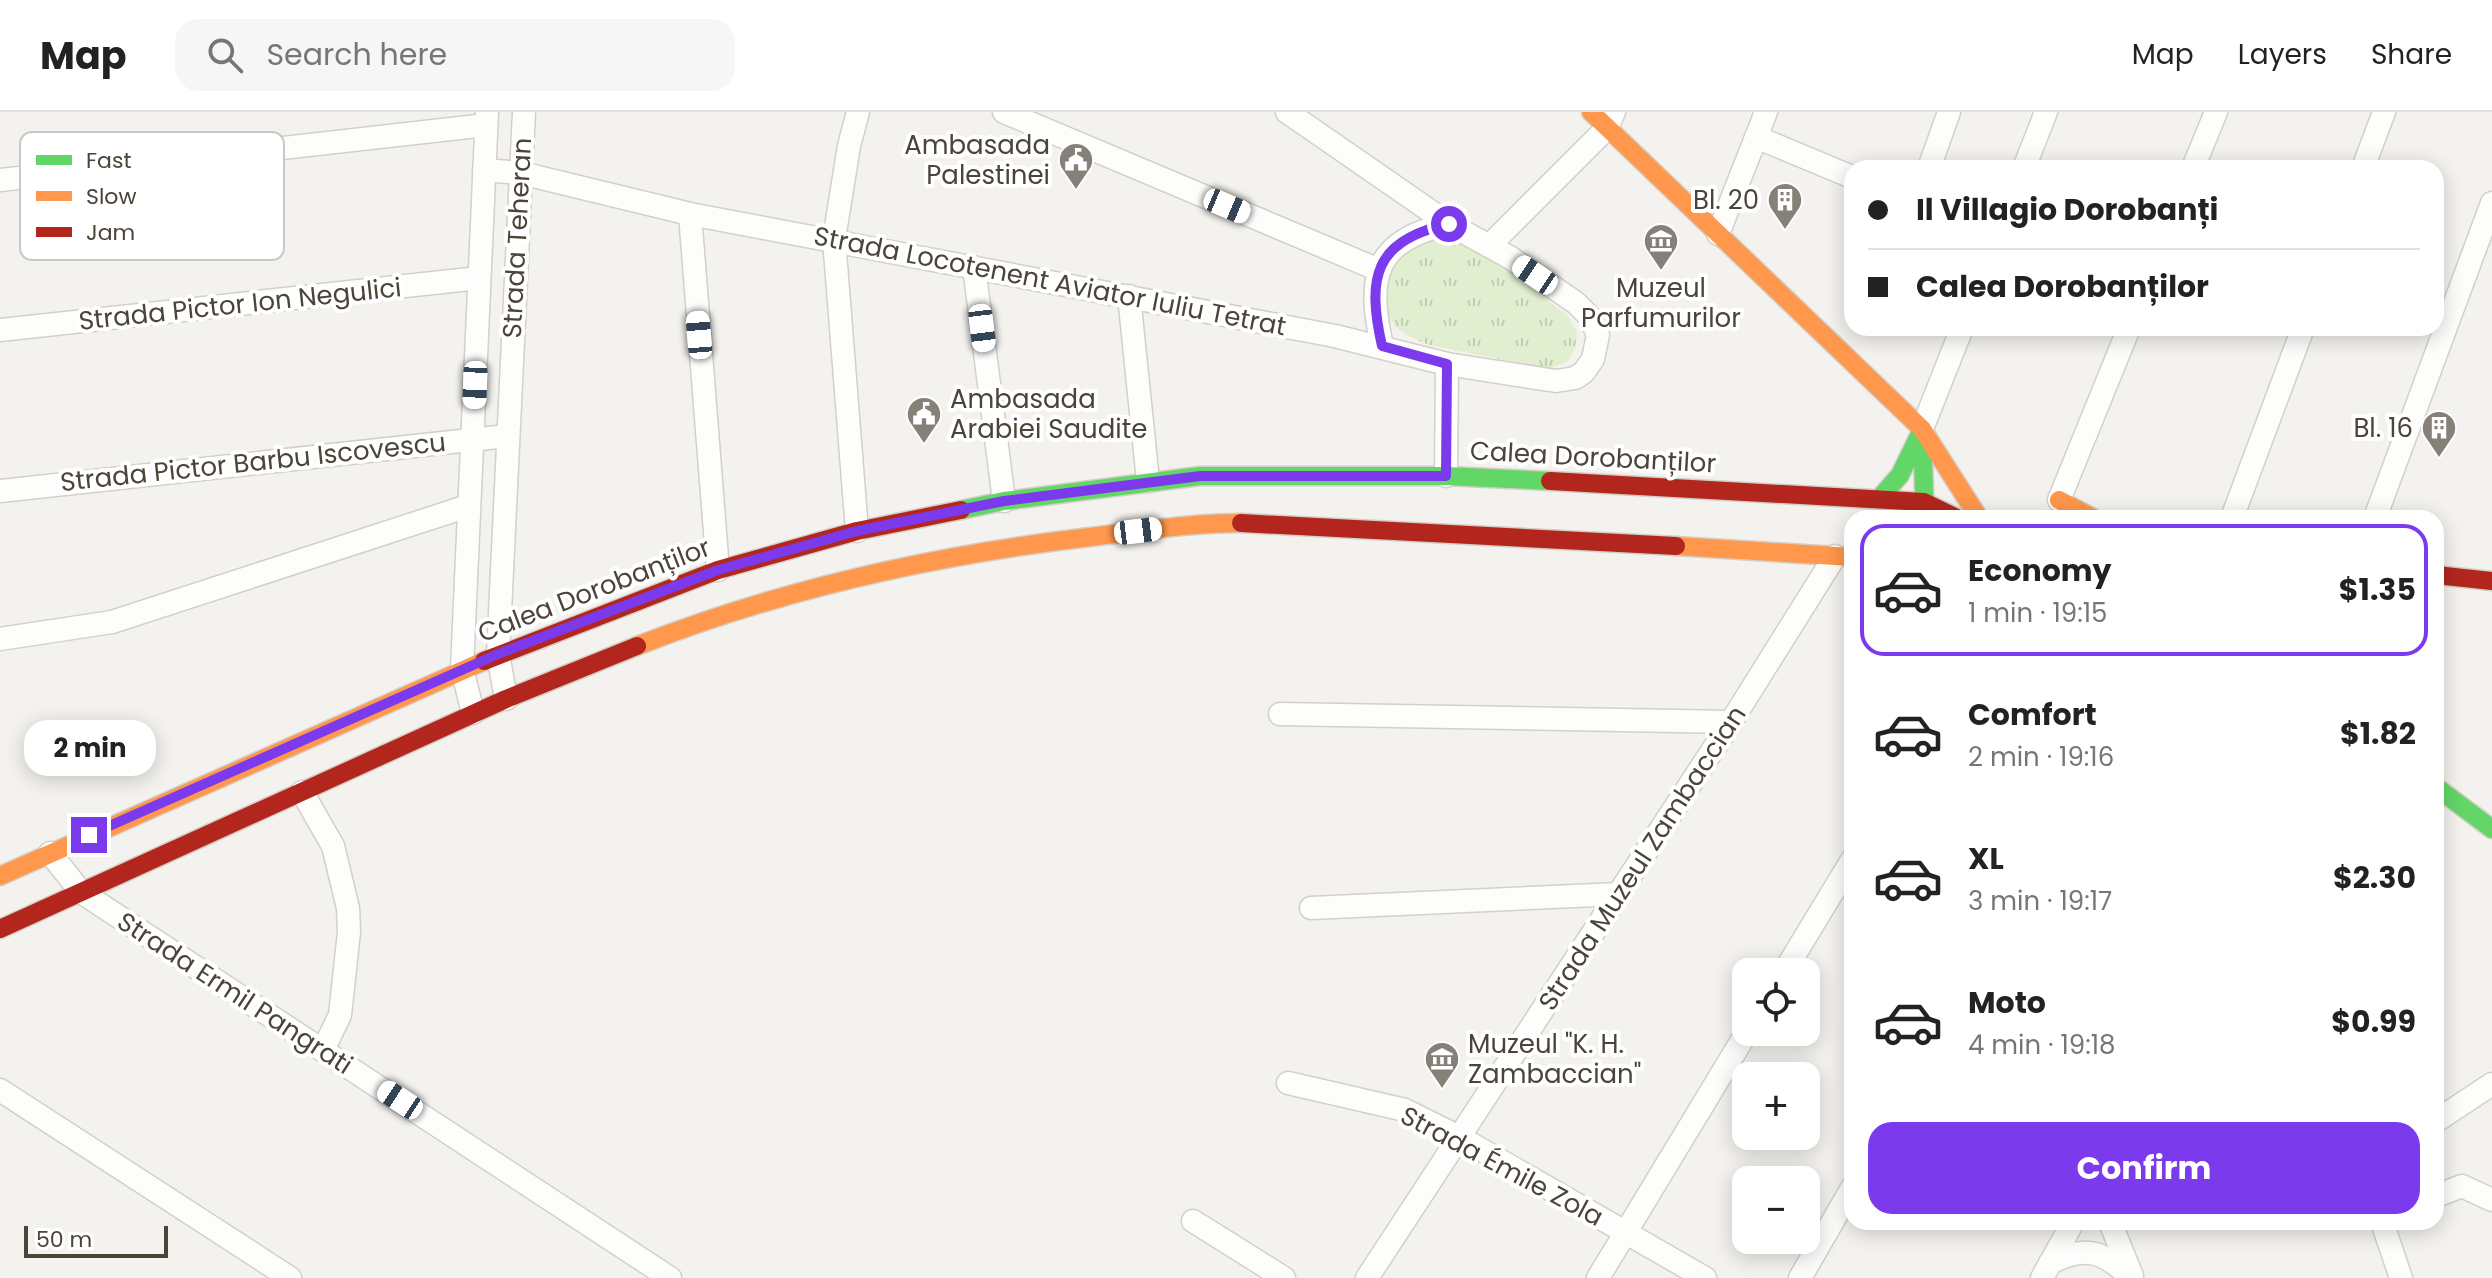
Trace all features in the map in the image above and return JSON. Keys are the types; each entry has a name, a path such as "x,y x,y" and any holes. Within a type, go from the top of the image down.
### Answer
{"main road":[{"path":"1604,117 1718,234 1922,429 1974,510"},
{"path":"1879,499 1907,464 1922,429"},
{"path":"1922,429 1924,510"},
{"name":"Calea Dorobanților","path":"0,876 462,669 718,570 857,531 1004,501 1148,481 1239,474 1446,476 1879,499 1924,510"},
{"path":"2059,500 2078,510"},
{"path":"2,922 81,892 473,713 641,644 743,610 870,574 1004,547 1203,523 1256,523 1844,557"},
{"path":"2444,576 2492,581"},
{"path":"2444,793 2492,829"}],"street":[{"name":"Strada Teheran","path":"506,699 498,654 524,112"},
{"path":"857,531 834,239 849,146 858,112"},
{"path":"1004,112 1379,270"},
{"path":"1287,112 1449,224 1489,246 1604,117"},
{"path":"1718,234 1766,112"},
{"path":"1932,160 1949,112"},
{"path":"2027,160 2046,112"},
{"path":"2196,160 2216,112"},
{"path":"2366,160 2384,112"},
{"name":"Strada Teheran","path":"473,713 462,669 487,119"},
{"path":"284,144 487,119"},
{"path":"1756,137 1844,174"},
{"name":"Strada Locotenent Aviator Iuliu Tetrat","path":"484,170 521,173 690,214 834,239 1382,346 1447,364 1556,381 1575,378 1584,372 1598,345 1598,335 1590,317 1576,303 1489,246"},
{"path":"0,180 20,177"},
{"path":"2444,332 2492,203"},
{"path":"690,214 718,570"},
{"path":"1382,346 1374,288 1379,270 1401,242 1423,230 1449,224"},
{"path":"974,267 1004,501"},
{"name":"Strada Pictor Ion Negulici","path":"0,330 479,278"},
{"path":"1129,296 1148,481"},
{"path":"1922,429 1959,336"},
{"path":"2059,500 2126,336"},
{"path":"2235,510 2300,336"},
{"path":"2378,510 2443,336"},
{"path":"1446,476 1447,364"},
{"name":"Strada Pictor Barbu Iscovescu","path":"0,491 507,436"},
{"path":"0,639 112,622 468,506"},
{"name":"Strada Muzeul Zambaccian","path":"1367,1278 1731,722 1844,557"},
{"path":"1280,714 1731,722"},
{"path":"302,792 333,846 348,908 349,932 340,1015 323,1050"},
{"name":"Strada Ermil Pangrati","path":"50,853 81,892 323,1050 657,1275"},
{"path":"1792,958 1844,873"},
{"path":"1311,908 1619,894"},
{"path":"1598,1278 1738,1046"},
{"name":"Strada Émile Zola","path":"1288,1083 1405,1110 1461,1138 1705,1278"},
{"path":"2444,1116 2492,1084"},
{"path":"0,1090 290,1278"},
{"path":"2444,1193 2462,1186 2492,1200"},
{"path":"1800,1278 1844,1202"},
{"path":"1193,1221 1284,1278"},
{"path":"2046,1270 2068,1230"},
{"path":"2113,1230 2132,1278"},
{"path":"2385,1230 2401,1278"},
{"path":"2046,1270 2068,1254 2083,1251 2098,1254 2132,1278"}],"green space":[{"path":"1440,233 1457,236 1479,248 1568,316 1577,333 1575,349 1567,362 1548,369 1429,345 1396,327 1386,313 1383,293 1392,258"}],"traffic: fast":[{"path":"1922,431 1925,510"},
{"path":"1879,499 1900,475 1920,434"},
{"path":"961,510 1004,501 1200,476 1446,476 1550,481"},
{"path":"2444,793 2492,829"}],"traffic: slow":[{"path":"1591,112 1922,429 1974,510"},
{"path":"2059,500 2078,510"},
{"path":"637,646 747,607 917,564 1090,537 1241,523"},
{"path":"1676,546 1844,556"},
{"path":"0,876 484,661"}],"traffic: jam":[{"path":"1550,481 1924,502 1940,510"},
{"path":"484,661 718,570 857,531 961,510"},
{"path":"1241,523 1676,546"},
{"path":"2444,576 2492,581"},
{"path":"0,929 506,699 637,646"}],"place":[{"name":"Ambasada Palestinei","path":"1076,191"},
{"name":"Bl. 20","path":"1785,231"},
{"name":"Muzeul Parfumurilor","path":"1661,272"},
{"name":"Ambasada Arabiei Saudite","path":"924,445"},
{"name":"Bl. 16","path":"2439,459"},
{"name":"Muzeul \"K. H. Zambaccian\"","path":"1442,1090"}],"route":[{"path":"89,835 498,654 718,570 857,531 1004,501 1200,476 1446,476 1447,364 1382,346 1374,288 1379,270 1401,242 1423,230 1449,224"}]}
